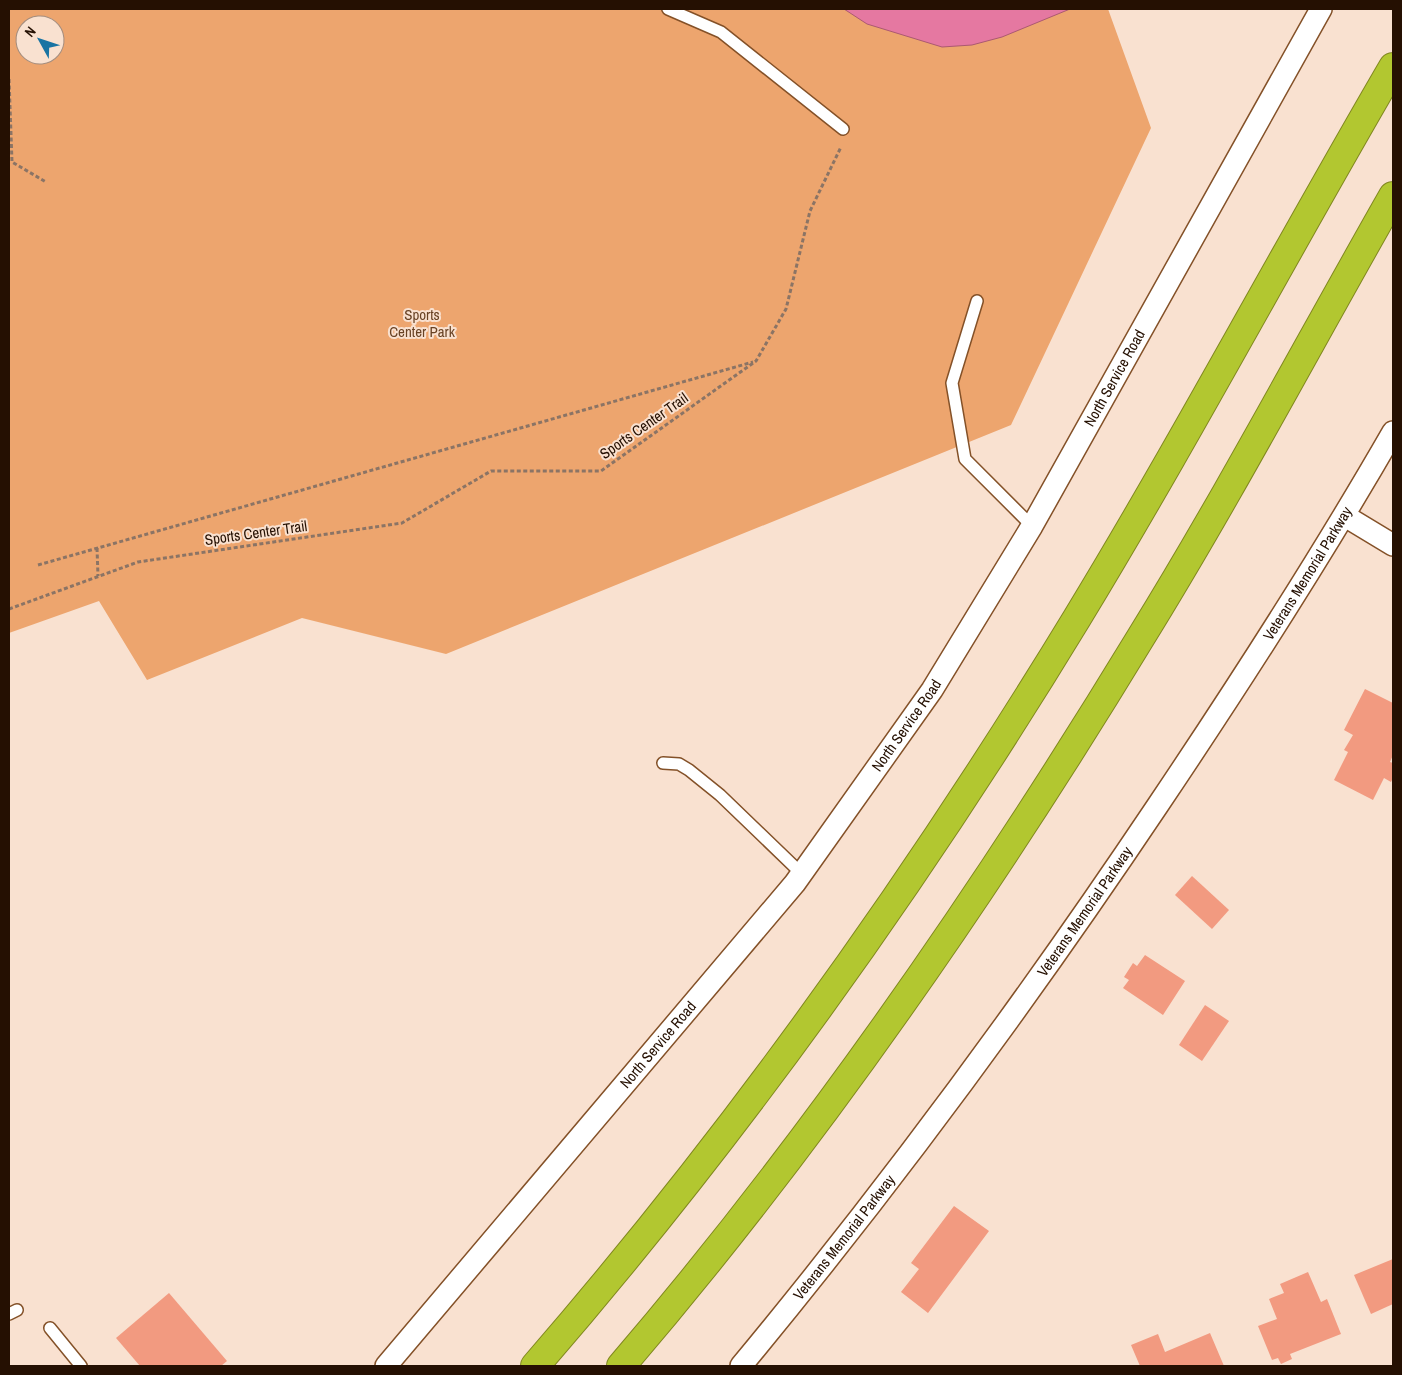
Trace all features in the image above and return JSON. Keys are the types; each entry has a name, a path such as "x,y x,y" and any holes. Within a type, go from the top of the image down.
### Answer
{"highway":[{"path":"535,1366 659,1216 749,1102 836,984 925,856 1000,742 1077,617 1393,67"},
{"path":"621,1366 815,1124 986,882 1142,636 1216,510 1393,196"}],"street":[{"name":"North Service Road","path":"386,1366 802,874 932,690 1032,526 1321,9"},
{"name":"Veterans Memorial Parkway","path":"741,1366 825,1265 930,1129 1071,935 1222,710 1345,516 1393,432"},
{"path":"1345,516 1393,545"}],"lane":[{"path":"668,9 721,32 843,129"},
{"path":"976,301 952,383 965,459 1032,526"},
{"path":"663,763 679,764 689,770 720,795 802,874"},
{"path":"50,1328 81,1366"}],"path":[{"path":"9,79 12,162 46,182"},
{"name":"Sports Center Trail","path":"9,609 138,562 402,523 491,471 601,471 756,361 786,309 810,211 841,146 843,129"},
{"path":"38,565 756,361"},
{"path":"97,548 98,576"}],"green space":[{"name":"Sports Center Park","path":"9,9 1108,9 1151,128 1011,425 446,654 302,618 147,680 99,601 9,633"}],"shaded area":[{"path":"844,9 1070,9 1002,37 972,45 942,47 867,24"}],"building":[{"path":"1365,689 1393,703 1393,755 1390,762 1393,763 1393,778 1391,782 1384,778 1373,800 1334,780 1348,752 1344,750 1353,735 1344,730"},
{"path":"1192,876 1229,910 1212,929 1175,895"},
{"path":"1145,955 1185,981 1163,1015 1123,988 1129,980 1124,977 1133,963 1137,966"},
{"path":"1205,1005 1229,1021 1202,1061 1179,1045"},
{"path":"954,1206 989,1231 928,1313 901,1292 919,1269 911,1263"},
{"path":"1393,1259 1393,1304 1371,1314 1354,1275"},
{"path":"1308,1272 1321,1302 1327,1299 1341,1334 1290,1354 1292,1359 1281,1364 1278,1358 1272,1360 1258,1326 1277,1319 1269,1299 1284,1293 1280,1284"},
{"path":"169,1293 227,1361 221,1366 140,1366 116,1338"},
{"path":"1210,1333 1224,1366 1140,1366 1131,1345 1158,1334 1165,1352"}]}
